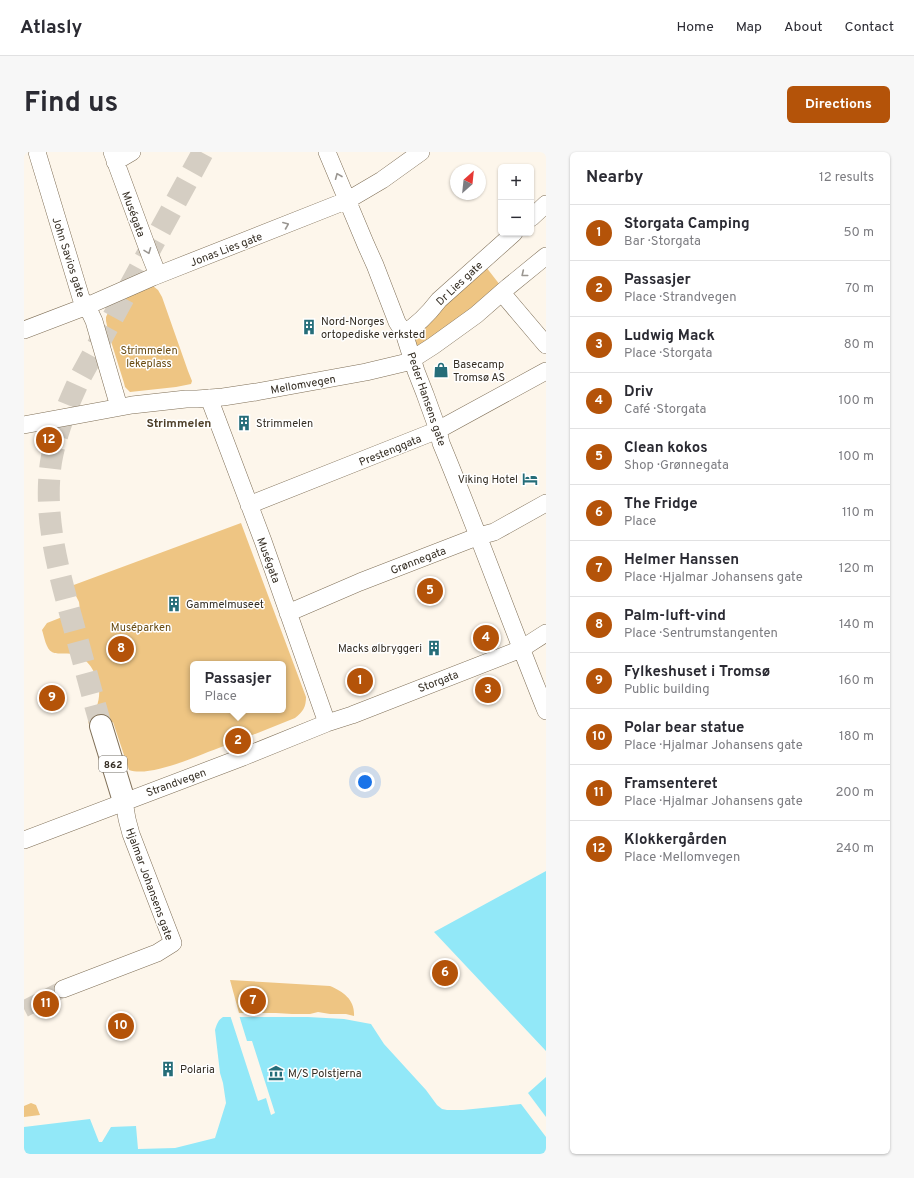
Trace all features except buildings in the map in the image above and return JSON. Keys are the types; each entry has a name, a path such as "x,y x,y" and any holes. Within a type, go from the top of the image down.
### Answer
{"main road":[{"name":"862","path":"101,726 124,801"}],"street":[{"name":"John Savios gate","path":"37,152 81,298 87,306 94,321 119,407"},
{"path":"113,157 132,152"},
{"name":"Peder Hansens gate","path":"328,152 398,322 404,333 438,430 441,443 479,536 546,711"},
{"name":"Jonas Lies gate","path":"24,330 348,200 382,180 421,152"},
{"name":"Muségata","path":"113,157 158,275"},
{"path":"534,215 546,204"},
{"name":"Dr Lies gate","path":"404,333 415,326 439,300 511,236"},
{"name":"Mellomvegen","path":"24,425 119,407 186,399 223,397 366,372 408,362 462,326 546,256"},
{"path":"502,293 546,345"},
{"name":"Prestenggata","path":"249,505 438,430 546,370"},
{"name":"Muségata","path":"209,398 327,723"},
{"name":"Grønnegata","path":"288,613 360,582 479,536 494,532 546,503"},
{"name":"Storgata","path":"327,723 352,715 521,649 546,633"},
{"name":"Strandvegen","path":"24,840 243,757 327,723"},
{"name":"Hjalmar Johansens gate","path":"63,989 157,953 173,943 131,834 124,801"}],"green space":[{"path":"486,267 500,285 489,296 416,348 413,343 414,336 431,322 432,314"},
{"name":"Strimmelen lekeplass","path":"153,286 158,290 162,297 192,381 191,384 176,387 130,392 125,387 109,335 106,317 113,302"},
{"name":"Muséparken","path":"241,523 306,697 304,709 295,718 245,738 243,733 226,741 224,746 176,764 150,771 138,772 129,770 113,722 90,728 88,721 98,704 99,698 99,685 91,667 85,660 77,655 52,652 48,648 42,630 47,623 80,610 79,602 71,586"},
{"path":"230,980 330,986 348,997 353,1005 354,1016 318,1012 310,1014 239,1013"},
{"path":"31,1103 36,1105 40,1115 24,1117 24,1106"}],"water":[{"path":"546,871 546,1051 434,932"},
{"path":"223,1017 308,1017 344,1019 371,1024 384,1044 442,1109 463,1110 521,1104 546,1137 546,1154 24,1154 24,1127 90,1119 99,1142 102,1142 111,1127 136,1126 138,1149 175,1148 215,1138 226,1103 220,1073 215,1030 217,1024"},
{"path":"546,1077 546,1117 528,1093"}],"pier":[{"path":"230,1015 239,1015 247,1041 252,1041 275,1113 271,1115 266,1098 258,1101"}],"tunnel":[{"path":"101,726 53,542 49,502 51,462 63,418 81,376 203,152"},
{"path":"24,1009 63,989"}],"place":[{"name":"Nord-Norges ortopediske verksted","path":"309,327"},
{"name":"Basecamp Tromsø AS","path":"441,370"},
{"name":"Strimmelen","path":"244,423"},
{"name":"Klokkergården","path":"49,440"},
{"name":"Viking Hotel","path":"530,479"},
{"name":"Clean kokos","path":"430,591"},
{"name":"Gammelmuseet","path":"174,604"},
{"name":"Driv","path":"486,638"},
{"name":"Macks ølbryggeri","path":"434,648"},
{"name":"Palm-luft-vind","path":"121,649"},
{"name":"Storgata Camping","path":"360,681"},
{"name":"Ludwig Mack","path":"488,690"},
{"name":"Fylkeshuset i Tromsø","path":"52,698"},
{"name":"Passasjer","path":"238,741"},
{"name":"The Fridge","path":"445,973"},
{"name":"Helmer Hanssen","path":"253,1001"},
{"name":"Framsenteret","path":"46,1004"},
{"name":"Polar bear statue","path":"121,1026"},
{"name":"Polaria","path":"168,1069"},
{"name":"M/S Polstjerna","path":"276,1073"}],"district":[{"name":"Strimmelen","path":"179,423"}]}
